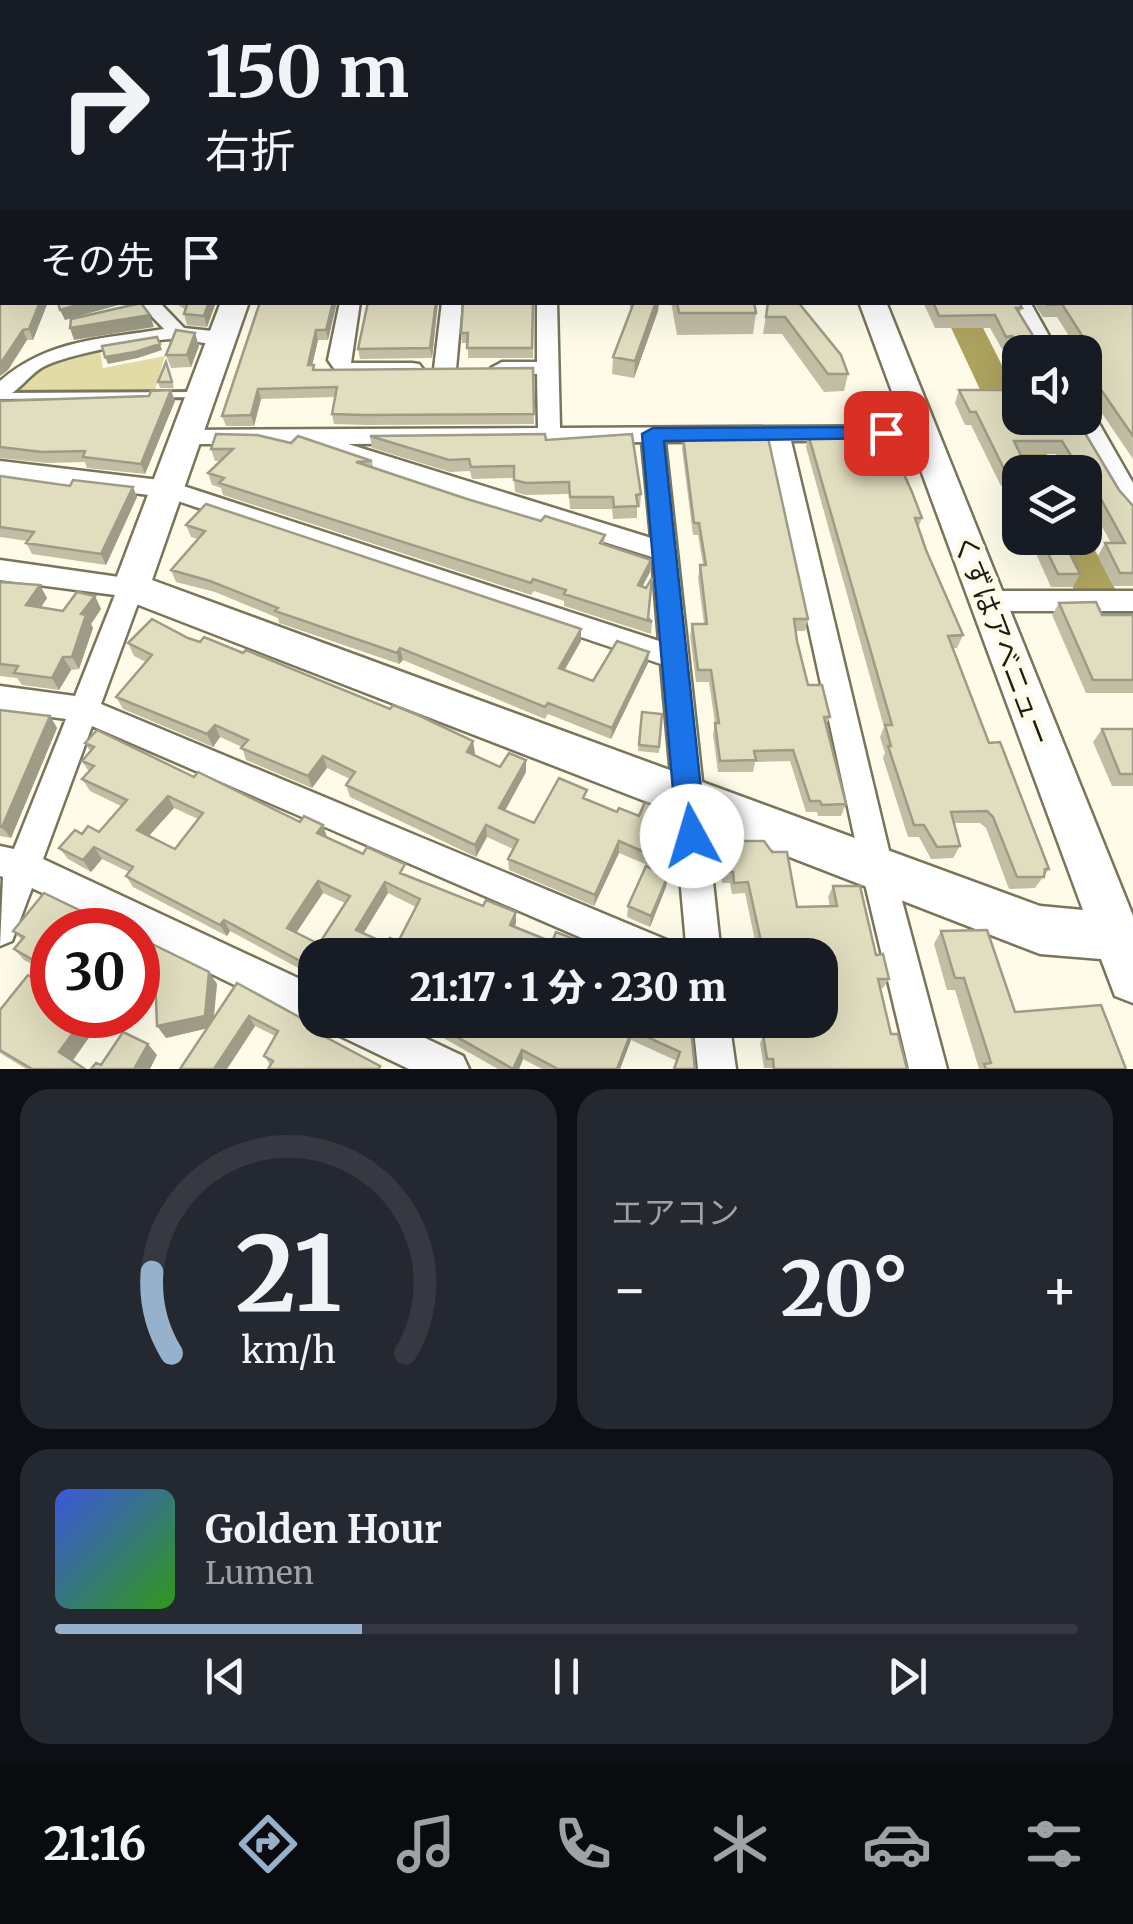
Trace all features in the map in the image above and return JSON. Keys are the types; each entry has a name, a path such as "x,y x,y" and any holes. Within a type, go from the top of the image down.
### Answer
{"street":[{"path":"0,929 12,864 85,710 235,305"},
{"path":"349,305 338,360 345,369 547,368"},
{"path":"452,305 462,369"},
{"path":"547,305 549,433"},
{"name":"くずはアベニュー","path":"873,305 1125,957"},
{"path":"1022,305 1038,335"},
{"path":"145,306 174,327 172,333"},
{"path":"0,394 34,363 60,353 172,333 222,338"},
{"path":"186,437 922,433"},
{"path":"653,434 702,938"},
{"path":"778,434 877,868 928,1069"},
{"path":"1094,435 1133,504"},
{"path":"331,436 342,452 664,552"},
{"path":"0,469 168,489 674,657"},
{"path":"0,570 131,586 1040,930 1125,957"},
{"path":"988,602 1111,601"},
{"path":"0,698 85,710 622,938"},
{"path":"12,864 298,997"},
{"path":"385,1038 450,1069"},
{"path":"714,1038 717,1069"}],"lane":[{"path":"0,394 202,395"}],"shaded area":[{"path":"100,351 103,368 165,356 154,393 18,393 36,372 53,361"}],"building":[{"path":"0,305 39,305 29,329 23,330 0,362"},
{"path":"132,305 142,305 150,315 70,328 71,319"},
{"path":"187,305 208,305 204,316 184,314"},
{"path":"259,305 332,305 326,330 316,330 308,365 314,365 313,370 533,368 534,414 332,414 337,387 258,389 251,415 222,416"},
{"path":"367,305 436,305 430,348 358,349"},
{"path":"463,305 533,305 532,348 467,348 468,333 461,333"},
{"path":"633,305 655,305 635,361 613,357"},
{"path":"678,305 755,305 756,313 679,313"},
{"path":"768,305 800,305 841,355 848,374 828,374 785,317 766,317"},
{"path":"934,305 1020,305 1022,308 1016,308 1033,335 1005,335 995,315 939,316"},
{"path":"1063,305 1133,305 1133,436 1102,391 1102,335 1082,335"},
{"path":"176,330 195,333 187,355 166,355"},
{"path":"157,337 160,344 105,357 102,346"},
{"path":"166,362 172,382 158,382"},
{"path":"171,390 141,464 83,457 85,451 42,452 0,447 0,401 149,396 151,391"},
{"path":"959,390 1002,390 1002,435 1086,435 1098,455 1071,455 1062,441 1014,441 1021,455 1002,455 1002,465 976,412 970,412"},
{"path":"882,432 892,461 898,461 922,518 915,518 963,635 948,636 989,743 1000,742 1049,869 1045,869 1044,877 1017,877 987,811 951,812 960,846 937,847 924,825 914,825 888,746 885,725 892,725 808,434"},
{"path":"687,433 767,433 808,619 794,619 797,641 808,685 822,685 830,717 824,717 846,804 810,801 793,750 754,751 756,760 720,761 711,670 698,670 692,624 707,624 700,565 706,565 699,523 694,523 683,437"},
{"path":"216,434 257,435 291,443 298,436 372,461 356,462 467,499 541,521 545,516 605,535 600,543 651,560 638,585 646,588 652,578 648,618 652,622 564,594 566,590 533,579 531,583 219,483 224,478 208,473 233,449 211,449"},
{"path":"545,434 546,440 632,434 641,494 636,495 638,506 614,507 613,497 570,497 569,482 526,483 514,480 514,466 471,467 469,459 449,460 370,436"},
{"path":"1102,462 1133,506 1133,573 1120,573 1105,543 1125,543 1102,501"},
{"path":"0,476 70,486 73,480 133,487 101,554 26,543 34,532 0,527"},
{"path":"206,504 581,629 559,668 593,681 617,641 649,652 612,728 548,703 545,707 400,648 397,653 275,611 278,608 210,581 171,570 205,531 186,525"},
{"path":"1049,555 1070,555 1080,574 1058,574"},
{"path":"0,582 40,585 26,605 63,611 77,592 95,596 81,614 86,615 72,657 63,657 52,678 14,673 18,666 0,664"},
{"path":"1096,602 1102,615 1133,615 1133,680 1093,680 1059,603"},
{"path":"152,619 188,638 200,642 204,637 243,653 246,650 390,709 393,705 420,716 473,741 467,752 500,767 509,753 526,760 499,808 534,823 559,778 587,790 583,798 617,812 619,808 639,816 645,802 670,812 651,855 619,841 595,895 508,859 518,840 486,825 475,845 346,785 355,772 323,756 308,776 241,748 248,740 215,725 207,734 116,697 152,655 128,643"},
{"path":"0,710 50,716 2,827 0,826"},
{"path":"642,712 662,714 659,747 639,745"},
{"path":"1102,729 1133,729 1133,774 1120,774"},
{"path":"97,730 194,777 198,772 300,822 304,816 323,825 317,833 363,854 367,847 405,864 400,873 483,906 486,900 516,912 510,925 542,938 400,938 420,899 385,882 356,930 374,938 323,938 350,896 318,881 287,928 307,938 298,938 298,960 224,920 220,925 126,876 133,867 94,847 83,860 59,848 75,830 82,834 88,826 99,832 127,800 82,779 94,766 82,761 94,747 85,743","holes":["168,796 203,813 175,849 137,830"]},
{"path":"723,835 740,835 741,841 764,841 772,852 787,852 797,907 837,906 833,886 860,886 876,955 883,954 889,979 878,979 891,1034 898,1034 907,1069 774,1069 773,1059 767,1059 764,1038 838,1038 838,938 760,938 748,882 734,883 733,872 724,872 720,845 725,845"},
{"path":"646,866 668,876 651,916 628,906"},
{"path":"44,893 75,908 32,908"},
{"path":"30,910 30,958 14,949 24,937 13,931"},
{"path":"987,930 1015,1012 1101,1005 1126,1069 986,1069 984,1064 991,1063 964,978 955,978 941,931"},
{"path":"160,948 209,972 205,1016 160,1025"},
{"path":"30,976 30,1038 69,1038 59,1052 85,1069 32,1069 0,1050 0,1010"},
{"path":"237,983 298,1016 298,1038 328,1038 380,1066 268,1069 273,1061 264,1056 278,1031 249,1016 214,1069 180,1069"},
{"path":"119,1038 136,1038 148,1044 134,1069 91,1069 96,1063 101,1065"},
{"path":"459,1038 629,1038 617,1069 558,1069 522,1050 513,1069"},
{"path":"649,1038 692,1038 695,1069 674,1069 680,1052"}],"waterway":[{"path":"955,305 1029,455"},
{"path":"1077,555 1108,617 1133,617"}],"route":[{"path":"692,836 653,434 886,433"}]}
